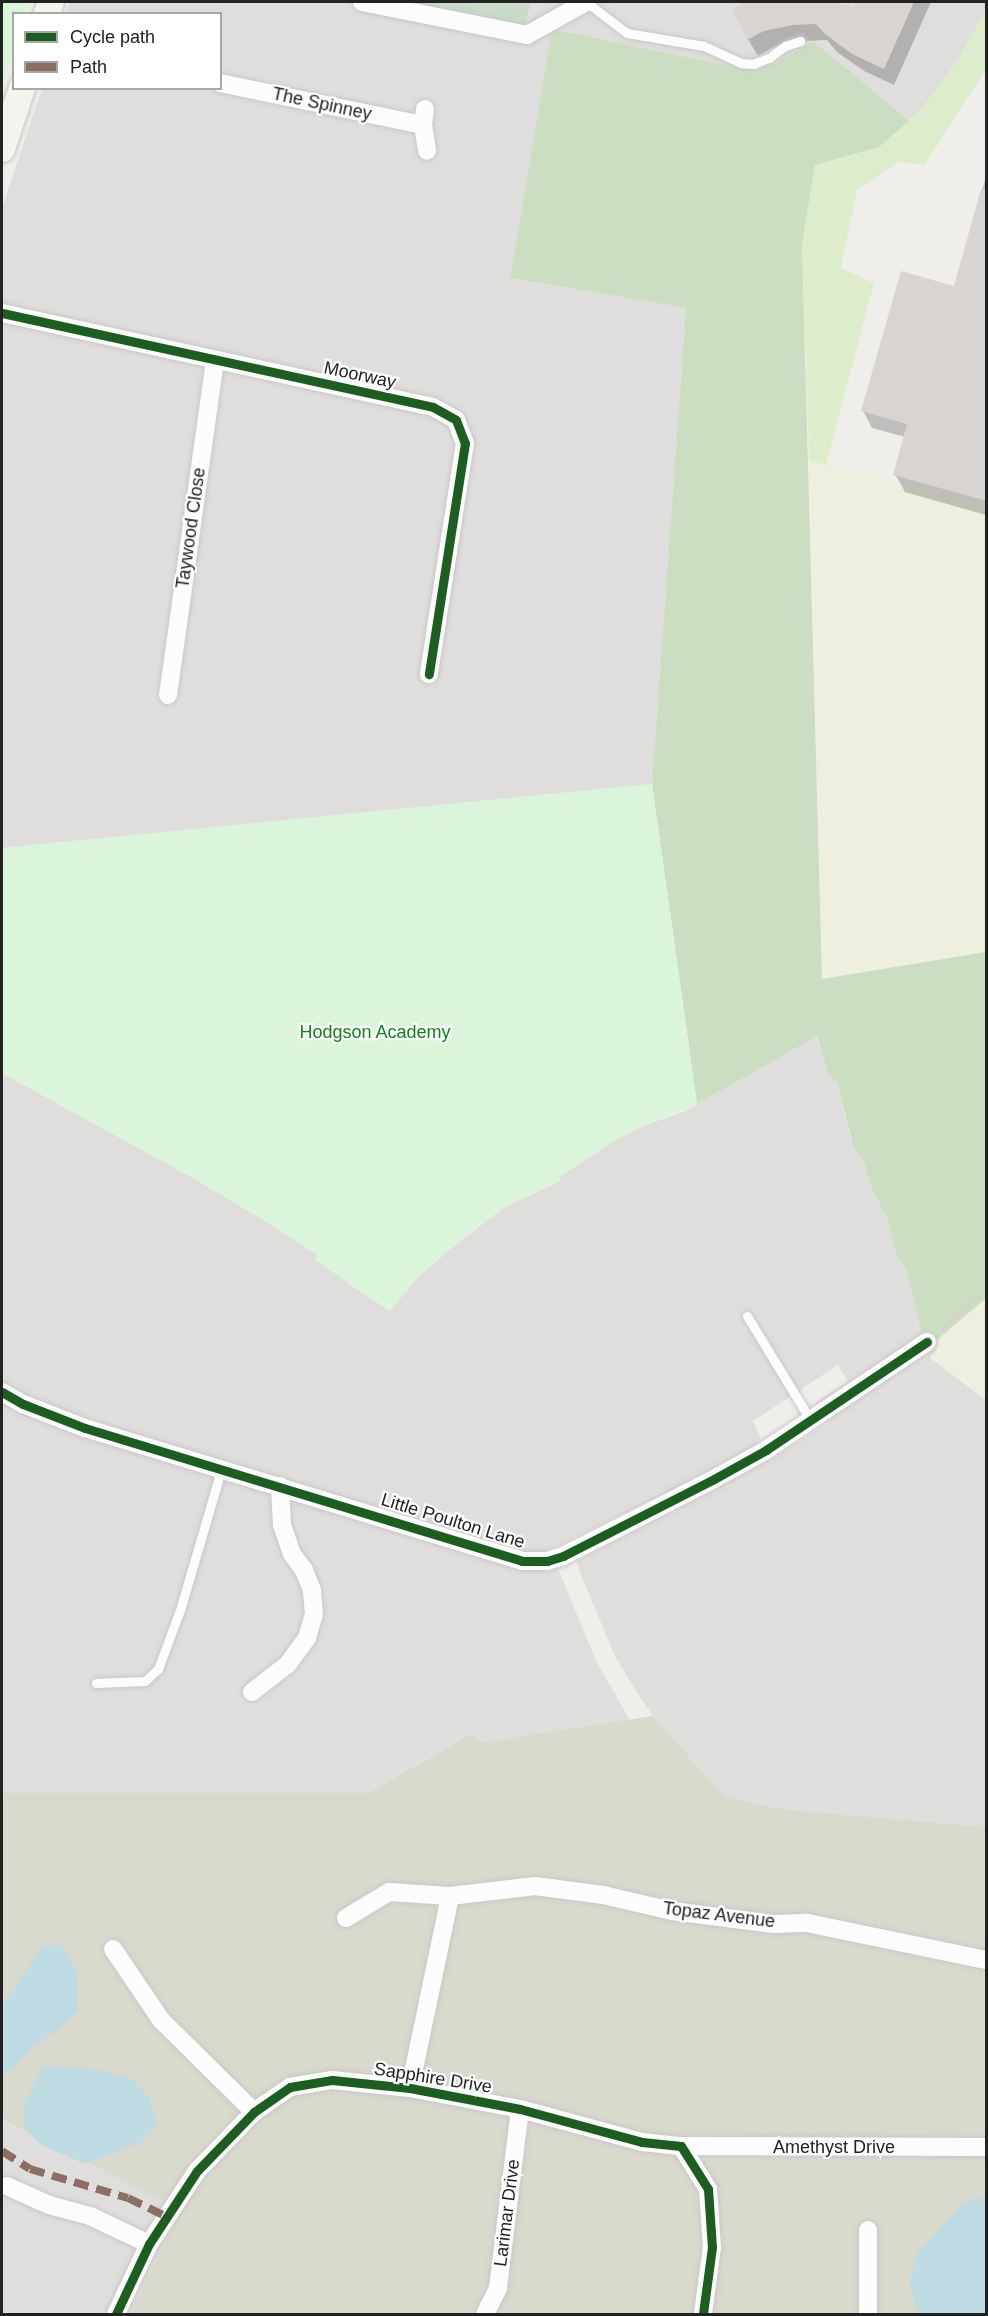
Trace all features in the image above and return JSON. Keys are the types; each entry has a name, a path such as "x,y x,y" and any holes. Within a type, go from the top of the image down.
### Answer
{"street":[{"path":"362,2 527,34 586,2"},
{"name":"The Spinney","path":"222,83 424,117 426,152"},
{"path":"2,149 21,90"},
{"name":"Moorway","path":"2,313 215,361 433,406 450,415 460,426 465,443 429,674"},
{"name":"Taywood Close","path":"168,695 215,361"},
{"name":"Little Poulton Lane","path":"2,1392 23,1404 85,1428 522,1561 547,1562 714,1479 766,1450 927,1342"},
{"path":"252,1692 288,1664 307,1638 314,1614 312,1590 304,1570 292,1554 282,1525 280,1486"},
{"name":"Topaz Avenue","path":"346,1918 389,1892 450,1896 535,1886 603,1895 672,1911 774,1924 807,1923 987,1960"},
{"path":"410,2088 450,1896"},
{"path":"112,1949 160,2020 254,2112"},
{"name":"Sapphire Drive","path":"116,2314 149,2244 197,2171 254,2112 290,2087 332,2080 410,2088 520,2109 642,2142 681,2146"},
{"name":"Larimar Drive","path":"485,2314 498,2288 520,2109"},
{"path":"681,2146 708,2190 712,2247 703,2314"},
{"name":"Amethyst Drive","path":"681,2146 987,2147"},
{"path":"7,2186 49,2205 90,2216 149,2244"},
{"path":"868,2230 868,2314"}],"lane":[{"path":"586,2 627,33 704,46 741,63 753,64 770,58 785,46 800,41"},
{"path":"747,1316 811,1421"},
{"path":"96,1683 145,1681 158,1669 181,1607 221,1470"}],"path":[{"path":"927,1342 987,1290"}],"shaded area":[{"path":"70,2 385,2 524,30 531,2 986,3 986,9 962,53 934,94 909,121 813,42 776,63 744,69 552,29 510,278 686,308 652,784 2,848 2,208 42,90 222,90 222,12 66,12"},
{"path":"816,1035 828,1073 837,1083 850,1137 864,1163 873,1191 887,1218 897,1256 906,1269 921,1332 940,1340 936,1352 929,1357 986,1400 986,1827 783,1809 725,1797 653,1716 634,1688 615,1656 579,1570 577,1561 770,1460 828,1423 815,1403 848,1382 838,1365 753,1421 760,1437 759,1443 670,1491 550,1549 596,1661 630,1720 484,1742 469,1734 368,1793 2,1793 2,1073 193,1178 257,1216 316,1254 349,1284 390,1311 416,1279 446,1252 502,1209 560,1181 559,1177 611,1143 640,1127 685,1111"},
{"path":"653,1716 725,1797 783,1809 986,1827 986,2314 131,2314 181,2210 2,2119 2,1793 368,1793 470,1734 484,1742"},
{"path":"2,2119 182,2210 131,2314 2,2314"}],"green space":[{"path":"2,2 30,2 26,12 12,12 12,54 2,87"},
{"path":"385,2 531,2 524,30"},
{"path":"986,9 986,69 925,165 899,162 857,190 841,268 874,283 826,465 809,460 802,245 815,165 879,147 909,121 934,93 962,53"},
{"path":"552,29 744,69 776,63 813,41 909,121 879,147 815,165 802,245 822,979 986,952 986,1298 938,1339 921,1332 906,1269 897,1256 887,1218 873,1191 864,1163 853,1145 837,1083 828,1073 817,1036 697,1104 652,784 686,308 510,278"},
{"path":"809,460 986,507 986,952 822,979"},
{"name":"Hodgson Academy","path":"652,784 697,1104 640,1127 559,1177 560,1181 502,1209 475,1228 416,1279 390,1311 315,1260 316,1254 257,1216 193,1178 2,1073 2,848"},
{"path":"986,1298 986,1400 929,1357 936,1352 938,1339"}],"water":[{"path":"62,1945 78,1977 78,2010 59,2029 35,2045 17,2065 2,2075 2,2010 5,2003 42,1946"},
{"path":"43,2066 94,2069 131,2078 149,2096 157,2125 140,2143 85,2164 41,2145 25,2129 24,2104"},
{"path":"986,2196 986,2314 918,2314 909,2283 918,2252 965,2201"}],"building":[{"path":"745,2 835,2 853,7 857,2 914,2 884,69 852,54 825,34 816,24 793,25 764,31 747,40 732,10"},
{"path":"981,189 987,190 987,501 893,475 907,424 861,411 901,271 954,286"}],"marked path":[{"path":"2,2151 30,2169 128,2198 165,2216"}],"cycle path":[{"path":"2,313 433,407 456,420 465,443 429,674"},
{"path":"2,1392 23,1404 85,1428 522,1561 547,1561 563,1556 766,1450 927,1342"},
{"path":"116,2314 149,2244 197,2171 254,2112 290,2087 332,2080 410,2088 520,2109 642,2142 681,2146 708,2189 712,2247 703,2314"}]}
